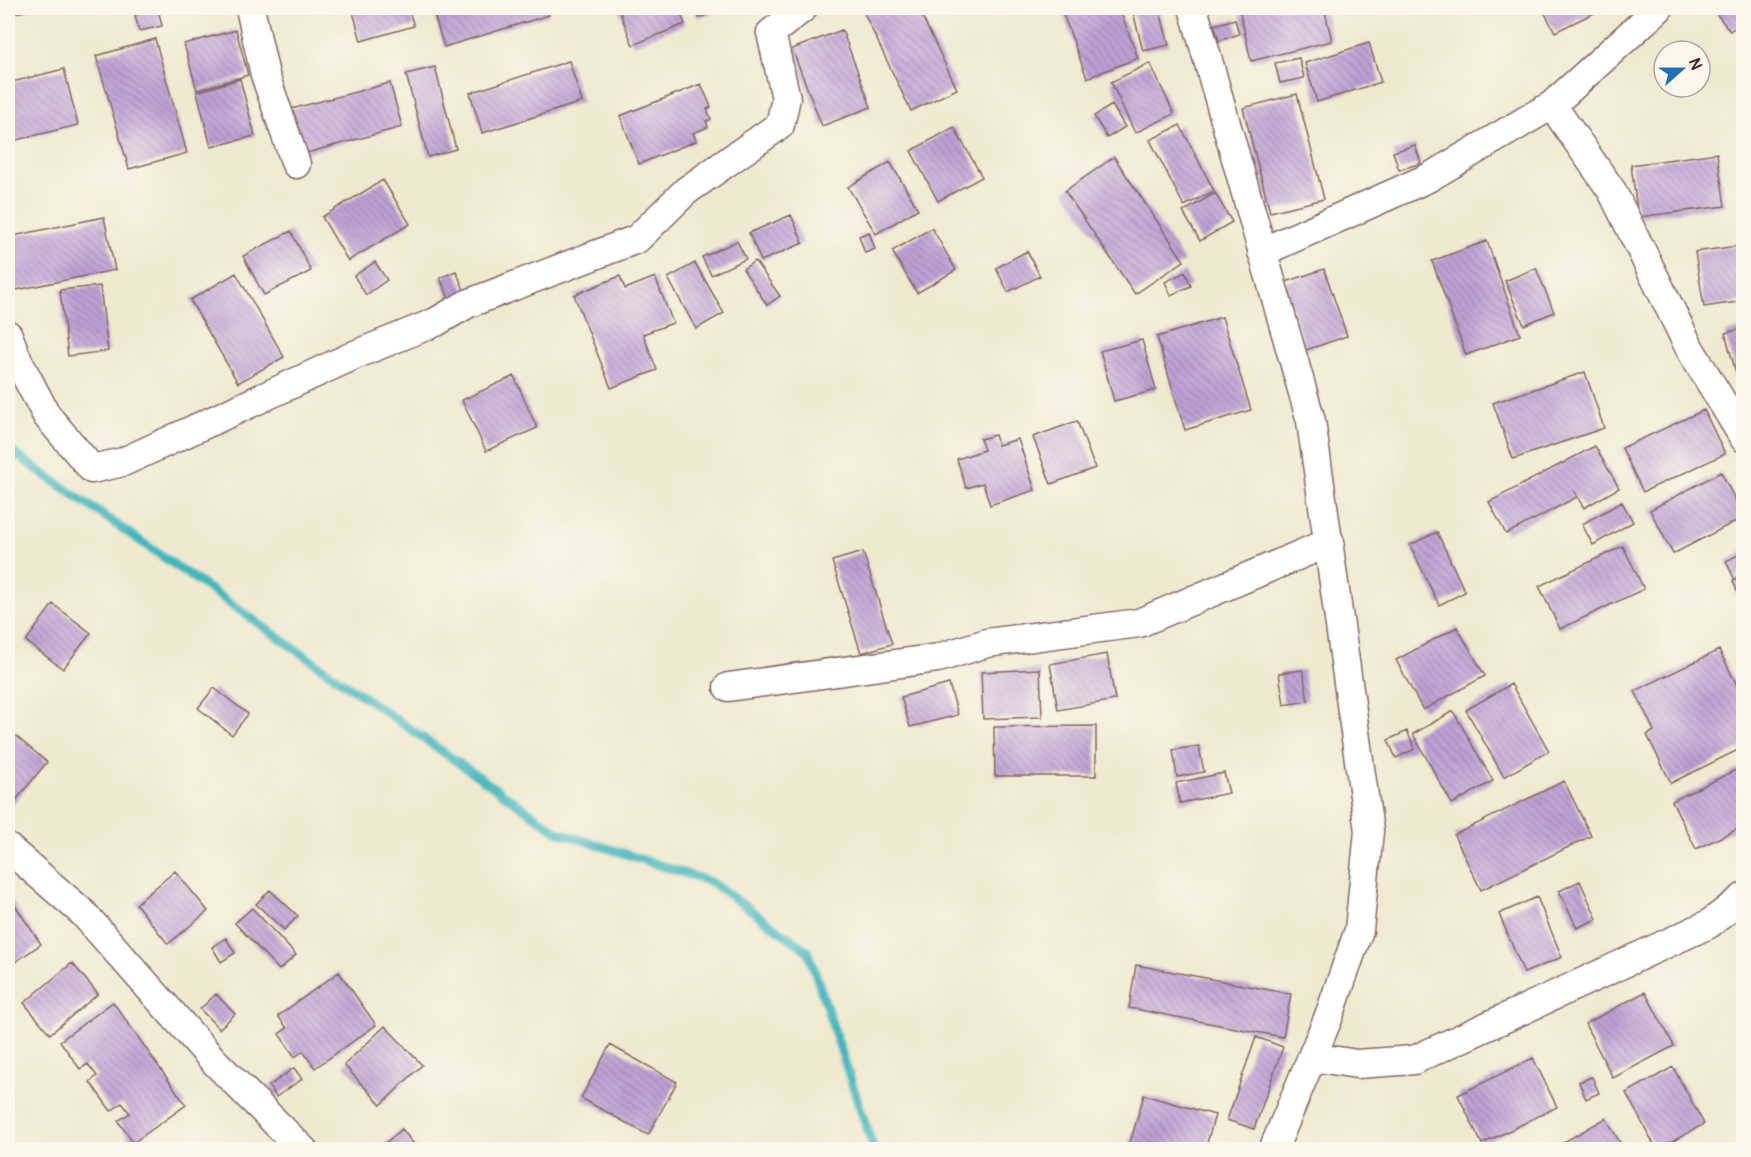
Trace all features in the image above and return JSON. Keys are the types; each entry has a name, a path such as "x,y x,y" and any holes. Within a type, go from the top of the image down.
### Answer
{"street":[{"path":"250,8 265,75 296,164"},
{"path":"8,335 18,361 47,416 92,469 123,462 357,354 436,322 467,304 638,239 686,191 780,125 786,98 771,33 803,8"},
{"path":"1193,8 1311,421 1330,542 1369,831 1359,930 1312,1057 1273,1149"},
{"path":"1262,252 1428,178 1552,105 1659,8"},
{"path":"1552,105 1612,191 1690,349 1743,438"},
{"path":"728,687 939,658 987,643 1139,623 1330,542"},
{"path":"8,848 20,872 83,913 214,1060 303,1149"},
{"path":"1312,1057 1357,1064 1414,1060 1708,924 1743,897"}],"building":[{"path":"8,8 36,8 8,15"},
{"path":"352,8 408,8 414,26 361,41"},
{"path":"432,8 547,8 549,15 444,47"},
{"path":"618,8 678,8 685,24 633,45"},
{"path":"695,8 723,8 699,18"},
{"path":"876,8 918,8 957,89 911,111 864,13"},
{"path":"1079,8 1119,8 1138,58 1087,78 1063,14"},
{"path":"1132,8 1159,8 1169,45 1143,51"},
{"path":"1239,8 1324,8 1332,41 1251,61"},
{"path":"1542,8 1604,8 1555,32"},
{"path":"1712,8 1744,8 1744,21 1730,31"},
{"path":"158,9 162,26 139,31 135,15"},
{"path":"1235,19 1239,34 1219,41 1214,25"},
{"path":"236,30 248,75 197,90 184,44"},
{"path":"842,30 871,107 822,126 792,49"},
{"path":"155,39 187,153 129,169 96,56"},
{"path":"1369,43 1381,82 1317,102 1305,63"},
{"path":"1299,58 1304,78 1280,83 1275,63"},
{"path":"569,61 582,102 482,133 470,93"},
{"path":"1150,63 1174,114 1135,133 1111,82"},
{"path":"435,67 456,149 428,157 406,74"},
{"path":"64,69 78,125 8,142 8,83"},
{"path":"240,79 255,136 211,147 197,92"},
{"path":"390,83 402,127 303,154 291,109"},
{"path":"701,84 711,107 707,109 711,119 706,121 708,127 693,133 696,141 639,164 620,116"},
{"path":"1297,94 1324,199 1270,212 1243,108"},
{"path":"1112,105 1125,127 1107,138 1094,116"},
{"path":"1180,125 1214,191 1184,206 1150,140"},
{"path":"954,127 982,177 938,201 911,151"},
{"path":"1415,145 1421,163 1399,170 1393,152"},
{"path":"1717,153 1725,206 1638,217 1631,165"},
{"path":"1114,157 1184,261 1135,294 1065,191"},
{"path":"890,162 918,209 876,234 848,187"},
{"path":"383,180 410,224 348,261 322,217"},
{"path":"1215,193 1232,222 1200,241 1183,212"},
{"path":"791,215 803,243 761,261 749,233"},
{"path":"104,217 115,270 16,290 8,237"},
{"path":"932,228 956,270 917,293 892,251"},
{"path":"291,231 311,271 264,295 243,256"},
{"path":"869,232 875,249 865,253 859,236"},
{"path":"737,241 746,259 711,275 702,257"},
{"path":"1487,241 1520,335 1466,355 1432,261"},
{"path":"1744,245 1744,301 1704,307 1695,252"},
{"path":"1027,251 1040,276 1008,292 996,268"},
{"path":"755,261 780,296 767,305 743,269"},
{"path":"375,262 387,280 366,295 354,276"},
{"path":"695,263 724,313 696,329 668,278"},
{"path":"1536,268 1554,312 1524,325 1505,281"},
{"path":"1324,269 1347,336 1306,350 1283,283"},
{"path":"456,271 465,292 449,298 440,278"},
{"path":"1185,272 1191,286 1171,295 1165,282"},
{"path":"236,273 284,357 238,383 190,300"},
{"path":"620,276 625,289 655,277 673,323 643,334 657,370 611,388 574,295"},
{"path":"100,286 108,351 68,356 60,290"},
{"path":"1222,317 1251,410 1185,430 1157,337"},
{"path":"1744,328 1744,386 1740,387 1725,333"},
{"path":"1142,340 1156,390 1114,401 1100,351"},
{"path":"1585,372 1604,428 1513,459 1493,403"},
{"path":"514,376 537,428 486,451 462,400"},
{"path":"1704,410 1725,454 1643,492 1622,448"},
{"path":"1077,421 1095,468 1051,484 1033,437"},
{"path":"995,435 998,445 1018,439 1035,490 990,505 983,483 966,488 957,459 984,450 980,439"},
{"path":"1595,446 1619,488 1584,508 1574,491 1577,497 1506,534 1489,502"},
{"path":"1721,472 1744,517 1673,554 1650,510"},
{"path":"1622,502 1633,522 1593,545 1582,524"},
{"path":"1437,532 1465,592 1439,605 1410,545"},
{"path":"1623,546 1644,589 1560,629 1539,586"},
{"path":"863,552 892,644 861,653 832,561"},
{"path":"1744,552 1744,574 1734,578 1726,561"},
{"path":"1744,577 1744,606 1743,606 1733,581"},
{"path":"53,604 91,633 63,669 26,641"},
{"path":"1457,627 1485,676 1423,710 1396,660"},
{"path":"1719,650 1744,699 1744,747 1671,783 1647,735 1654,731 1635,691"},
{"path":"1107,654 1115,700 1058,710 1050,664"},
{"path":"1040,669 1042,717 983,719 981,672"},
{"path":"1303,670 1308,701 1284,705 1279,673"},
{"path":"949,684 958,715 910,727 901,697"},
{"path":"1511,684 1549,751 1504,777 1466,710"},
{"path":"214,688 248,714 232,735 198,708"},
{"path":"1453,711 1493,781 1452,804 1413,734"},
{"path":"1096,726 1096,776 995,776 994,727"},
{"path":"1407,731 1415,749 1396,758 1388,740"},
{"path":"11,732 47,762 8,810 8,736"},
{"path":"1199,746 1204,772 1177,777 1173,750"},
{"path":"1744,766 1744,826 1696,849 1672,801"},
{"path":"1224,773 1229,793 1180,803 1176,783"},
{"path":"1564,781 1591,836 1481,890 1454,835"},
{"path":"175,871 208,911 168,944 136,904"},
{"path":"1580,881 1597,919 1577,928 1559,891"},
{"path":"270,890 298,916 284,930 256,904"},
{"path":"1537,897 1562,957 1524,973 1499,914"},
{"path":"12,901 41,944 8,967 8,904"},
{"path":"252,908 296,955 279,970 235,923"},
{"path":"226,938 235,953 221,962 212,947"},
{"path":"72,963 98,994 50,1034 24,1003"},
{"path":"1136,965 1291,994 1283,1037 1129,1008"},
{"path":"339,972 376,1025 315,1068 303,1051 295,1057 279,1034 287,1028 278,1016"},
{"path":"1645,992 1674,1046 1613,1078 1585,1024"},
{"path":"216,994 235,1014 219,1029 200,1009"},
{"path":"113,1002 186,1105 133,1143 118,1121 130,1113 122,1103 111,1111 90,1082 97,1076 88,1064 80,1069 60,1041"},
{"path":"385,1026 422,1065 381,1105 344,1065"},
{"path":"1256,1037 1283,1047 1254,1129 1227,1120"},
{"path":"610,1045 677,1082 648,1135 581,1098"},
{"path":"1533,1058 1557,1107 1482,1144 1458,1095"},
{"path":"1673,1067 1704,1124 1657,1150 1626,1093"},
{"path":"294,1068 302,1079 276,1097 269,1086"},
{"path":"1592,1077 1599,1093 1586,1099 1579,1082"},
{"path":"1144,1095 1215,1115 1205,1150 1128,1150"},
{"path":"1606,1118 1624,1150 1550,1150"},
{"path":"402,1129 418,1150 377,1150"}],"waterway":[{"path":"8,449 558,832 711,882 808,951 874,1150"}]}
